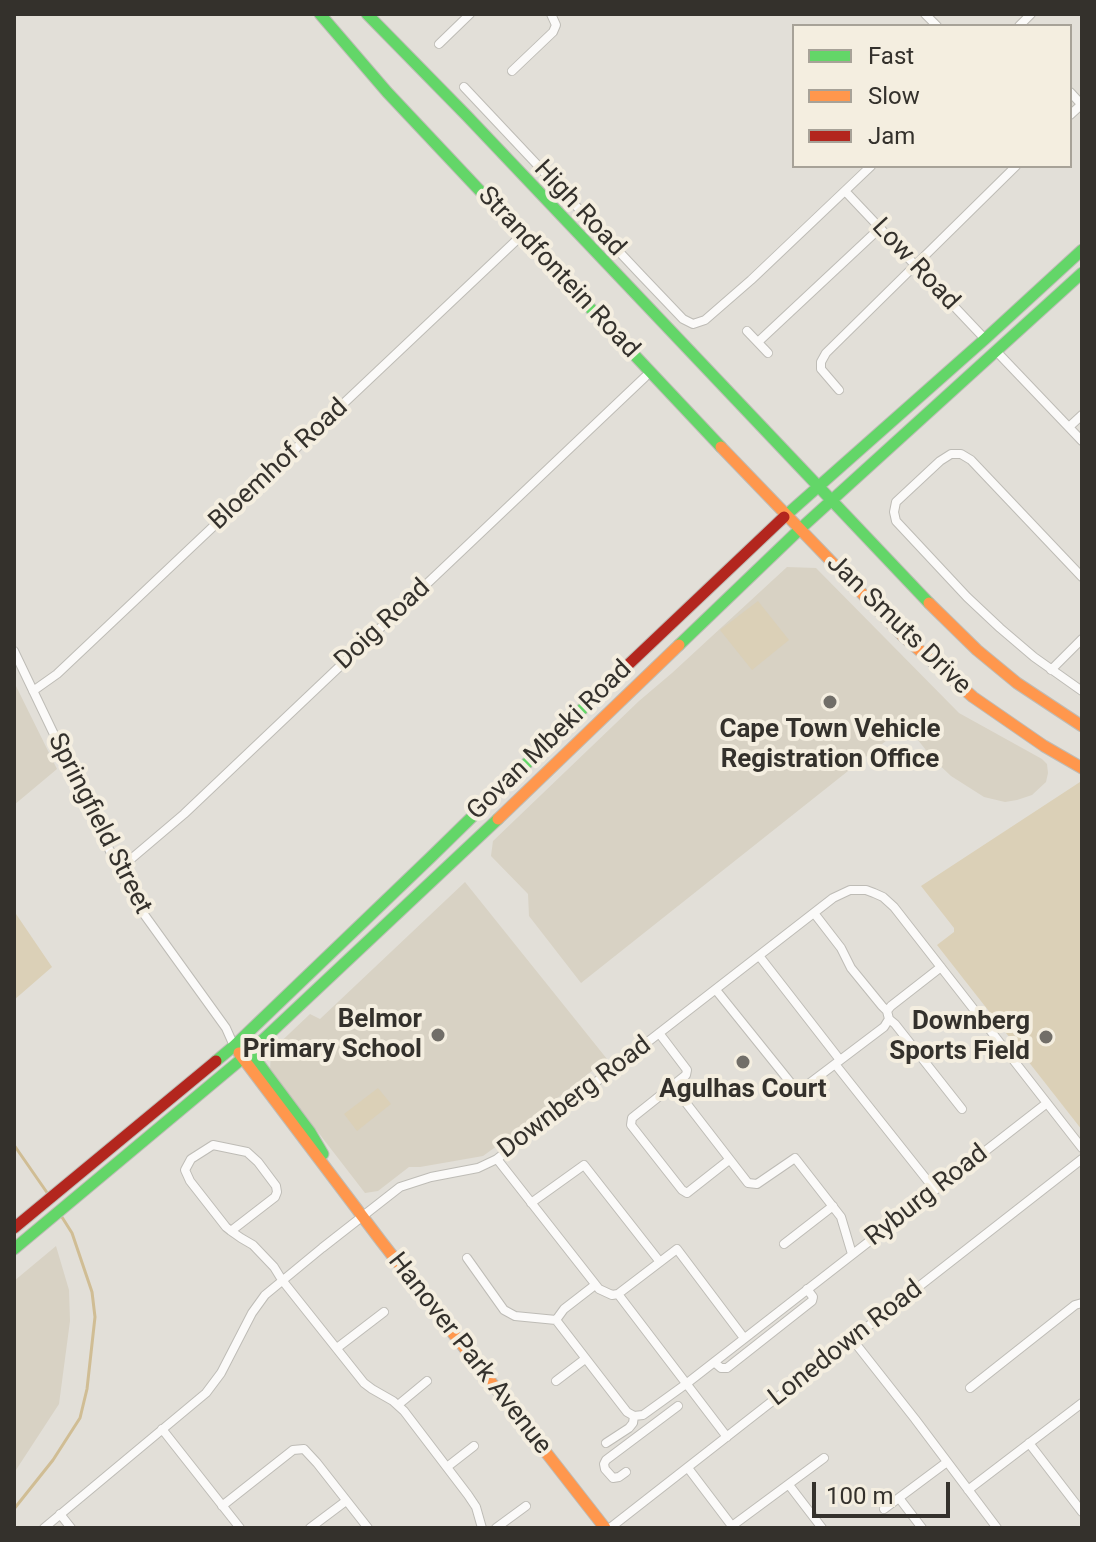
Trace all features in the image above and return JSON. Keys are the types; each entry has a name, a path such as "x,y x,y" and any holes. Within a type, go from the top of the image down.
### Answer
{"main road":[{"name":"Strandfontein Road","path":"320,14 387,92 800,529"},
{"name":"Strandfontein Road","path":"367,14 830,500"},
{"name":"Govan Mbeki Road","path":"14,1228 237,1043 669,624 1082,250"},
{"name":"Govan Mbeki Road","path":"14,1249 246,1055 484,833 830,500 1082,273"},
{"name":"Jan Smuts Drive","path":"830,500 977,650 1017,683 1082,726"},
{"name":"Jan Smuts Drive","path":"800,529 943,673 1044,746 1082,768"},
{"name":"Hanover Park Avenue","path":"237,1043 310,1132 336,1180 363,1217 607,1528"}],"street":[{"path":"512,71 553,32 556,25 551,14"},
{"path":"439,44 467,15"},
{"name":"High Road","path":"464,87 683,319 691,323 705,320 845,191"},
{"path":"845,191 869,168"},
{"path":"839,390 821,369 826,353 1014,168"},
{"name":"Low Road","path":"845,191 985,339"},
{"path":"758,342 880,228"},
{"name":"Bloemhof Road","path":"33,691 57,674 522,235"},
{"path":"747,331 768,353"},
{"path":"997,352 1082,441"},
{"name":"Doig Road","path":"118,870 184,814 645,377"},
{"path":"1069,427 1082,415"},
{"path":"1082,577 965,456 956,454 945,457 896,502 896,521 967,597 1051,670 1082,691"},
{"path":"1051,670 1082,639"},
{"name":"Springfield Street","path":"14,651 118,870 145,917 237,1043"},
{"name":"Downberg Road","path":"49,1526 201,1398 221,1373 252,1313 265,1295 282,1280 400,1187 478,1168 497,1159 833,898 850,890 874,893 894,907 1082,1148"},
{"path":"814,913 841,948 851,968 962,1109"},
{"path":"760,957 935,1190"},
{"path":"716,990 798,1092 884,1027 891,1006 941,967"},
{"path":"659,1033 687,1070 686,1075 632,1118 630,1123 687,1193 729,1160"},
{"path":"673,1086 745,1180 754,1184 795,1158 841,1217 852,1254"},
{"name":"Ryburg Road","path":"634,1416 643,1415 686,1384 1047,1103"},
{"path":"231,1231 275,1197 276,1186 247,1152 213,1145 191,1159 185,1170 190,1181 226,1227 231,1231 253,1245 274,1267 367,1386 398,1405 473,1502 482,1528"},
{"path":"497,1159 601,1291 618,1294 677,1249 744,1338"},
{"name":"Lonedown Road","path":"607,1528 1082,1159"},
{"path":"531,1203 585,1165 660,1262"},
{"path":"784,1244 833,1206"},
{"path":"467,1258 504,1310 515,1316 556,1320 627,1412 634,1416 629,1428 606,1443"},
{"path":"556,1320 564,1309 595,1285"},
{"name":"Ryburg Road","path":"714,1362 721,1368 727,1368 812,1301 813,1297 807,1289"},
{"path":"618,1294 727,1437"},
{"path":"970,1388 1075,1305 1082,1303"},
{"path":"337,1348 384,1312"},
{"path":"852,1339 997,1528"},
{"path":"556,1381 585,1359"},
{"path":"398,1405 427,1381"},
{"path":"968,1490 1082,1403"},
{"path":"626,1472 613,1478 604,1464 678,1406"},
{"path":"652,1409 660,1419"},
{"path":"162,1429 234,1525"},
{"path":"1029,1443 1082,1512"},
{"path":"447,1467 474,1446"},
{"path":"222,1506 285,1456 304,1449 368,1528"},
{"path":"688,1468 732,1527 824,1458"},
{"path":"884,1509 947,1462"},
{"path":"789,1485 822,1528"},
{"path":"899,1498 922,1528"},
{"path":"310,1528 346,1501"},
{"path":"496,1528 526,1506"},
{"path":"60,1514 71,1528"}],"shaded area":[{"path":"787,567 816,568 959,713 1042,759 1047,764 1046,782 1032,795 1017,800 1005,802 984,797 951,776 906,725 581,983 529,916 528,894 491,856 493,841 639,701"},
{"path":"758,601 789,640 752,670 720,630"},
{"path":"14,682 57,769 14,805"},
{"name":"Downberg Sports Field","path":"1080,782 1082,1130 937,945 954,932 954,928 921,886"},
{"name":"Belmor Primary School","path":"465,882 607,1059 483,1156 409,1167 378,1191 365,1193 270,1070 271,1051 310,1014 320,1019"},
{"path":"14,911 52,967 14,1000"},
{"path":"378,1088 391,1104 357,1131 344,1114"},
{"path":"56,1246 69,1290 70,1321 59,1404 14,1473 14,1281"}],"waterway":[{"path":"14,1145 48,1194"},
{"path":"14,1509 53,1460 80,1418 87,1389 95,1317 92,1292 72,1233 60,1214"}],"traffic: fast":[{"path":"320,14 387,92 721,447"},
{"path":"367,14 929,603"},
{"path":"784,517 1082,250"},
{"path":"679,645 800,529 1082,273"},
{"path":"216,1061 611,681"},
{"path":"14,1249 250,1052 498,819"},
{"path":"247,1048 323,1154"}],"traffic: slow":[{"path":"721,447 902,635 973,697 1082,768"},
{"path":"929,603 977,650 1017,683 1082,726"},
{"path":"498,819 679,645"},
{"path":"239,1053 605,1528"}],"traffic: jam":[{"path":"611,681 784,517"},
{"path":"14,1228 216,1061"}],"place":[{"name":"Cape Town Vehicle Registration Office","path":"830,702"},
{"name":"Belmor Primary School","path":"438,1035"},
{"name":"Downberg Sports Field","path":"1046,1037"},
{"name":"Agulhas Court","path":"743,1062"}]}
